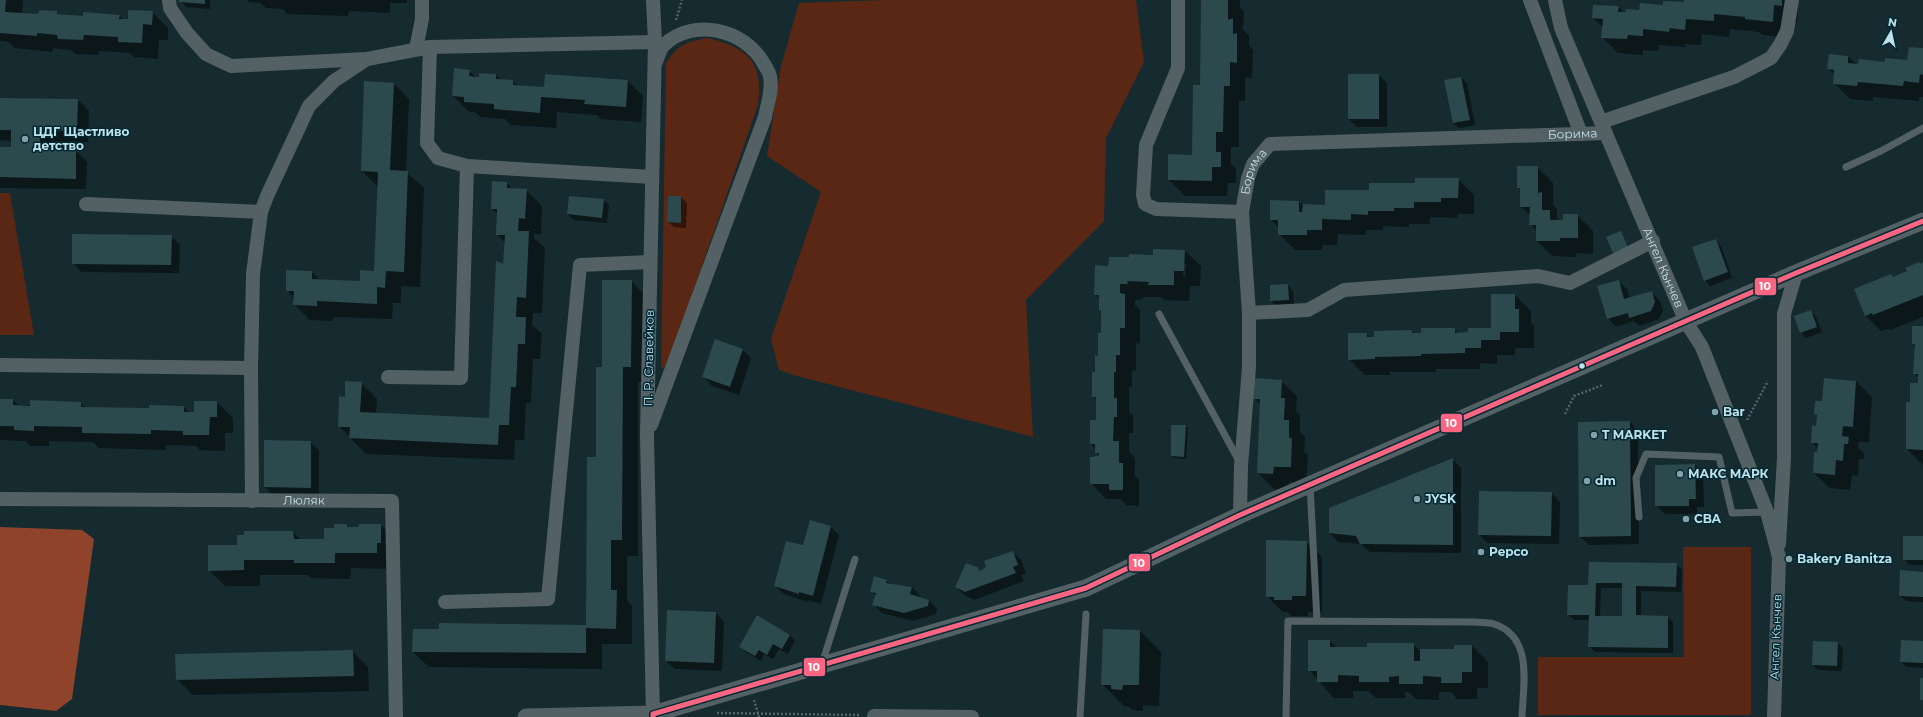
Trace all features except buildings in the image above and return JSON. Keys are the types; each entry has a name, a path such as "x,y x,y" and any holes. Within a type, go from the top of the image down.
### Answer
{"street":[{"path":"168,0 170,8 186,33 206,54 231,66 367,59 423,48 655,42"},
{"path":"422,0 427,143 438,158 467,166 652,177"},
{"name":"П. Р. Славейков","path":"652,0 655,42 647,436 653,715"},
{"path":"1178,0 1178,68 1146,145 1143,195 1145,204 1156,209 1242,212"},
{"path":"1530,0 1581,134"},
{"name":"Ангел Кънчев","path":"1555,0 1561,28 1653,241 1686,322 1702,347 1767,512 1779,557"},
{"name":"Борима","path":"1240,515 1241,466 1249,367 1249,313 1242,212 1248,178 1253,164 1270,144 1581,134 1734,77 1771,58 1787,31 1792,0"},
{"path":"647,436 765,117 770,77 759,55 738,37 725,32 695,30 682,33 663,46 654,68"},
{"path":"252,501 251,368 253,274 261,212 309,106 334,81 367,59"},
{"path":"388,377 460,378 467,166"},
{"path":"86,204 261,212"},
{"path":"526,717 653,715 822,664 1086,588 1240,515 1310,484 1796,273 1923,222"},
{"path":"1249,313 1308,310 1344,290 1538,276 1570,283 1653,241"},
{"path":"445,602 548,599 580,265 650,262"},
{"name":"Ангел Кънчев","path":"1774,717 1784,458 1784,314 1796,273"},
{"path":"0,365 251,368"},
{"name":"Люляк","path":"0,499 392,501 396,717"},
{"path":"874,716 972,717"}],"lane":[{"path":"1846,167 1881,151 1923,128"},
{"path":"1159,314 1241,466"},
{"path":"1639,517 1636,478 1646,454 1719,457 1732,513 1767,512"},
{"path":"1310,484 1317,621"},
{"path":"822,664 855,559"},
{"path":"1080,717 1086,614"},
{"path":"1286,717 1288,622 1317,621 1475,622 1493,624 1503,628 1508,631 1519,644 1523,656 1522,717"}],"path":[{"path":"1738,439 1765,384 1785,360"},
{"path":"1565,414 1574,396 1603,384"},
{"path":"713,713 874,716"}],"shaded area":[{"path":"884,0 1136,0 1144,62 1106,138 1104,221 1026,300 1033,437 797,376 779,370 771,339 821,192 767,156 781,66 799,3"},
{"path":"708,38 725,43 740,50 752,61 756,68 759,80 758,105 667,366 661,368 666,63 683,45"},
{"path":"0,193 10,193 34,335 0,335"},
{"path":"0,527 82,530 94,539 72,699 56,711 0,705"},
{"path":"1683,547 1751,547 1751,715 1538,715 1538,657 1684,657"}],"transit line":[{"name":"10","path":"653,717 653,714 1086,588 1240,515 1796,273 1923,221"}],"place":[{"name":"ЦДГ Щастливо детство","path":"25,139"},
{"name":"Bar","path":"1715,412"},
{"name":"T MARKET","path":"1594,435"},
{"name":"МАКС МАРК","path":"1680,474"},
{"name":"dm","path":"1587,481"},
{"name":"JYSK","path":"1417,499"},
{"name":"CBA","path":"1686,519"},
{"name":"Pepco","path":"1481,552"},
{"name":"Bakery Banitza","path":"1789,559"}]}
